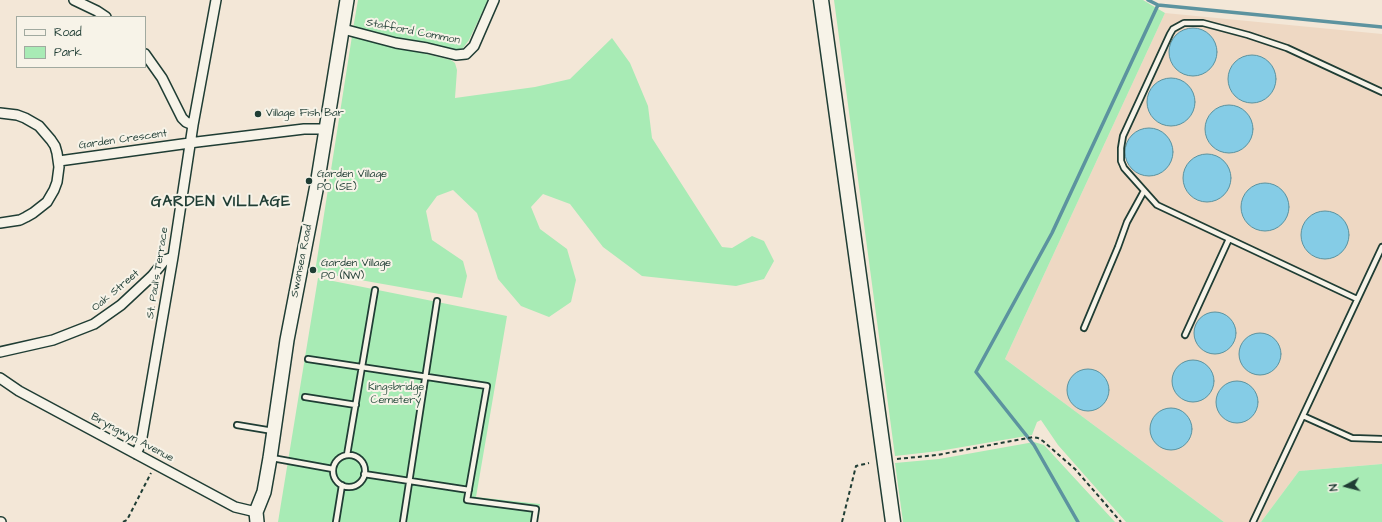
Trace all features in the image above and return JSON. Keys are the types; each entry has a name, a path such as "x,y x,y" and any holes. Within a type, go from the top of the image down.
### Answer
{"main road":[{"name":"Swansea Road","path":"257,517 264,492 270,458 287,340 317,185 347,0"},
{"path":"821,0 893,522"}],"street":[{"path":"74,0 104,16"},
{"name":"St. Paul's Terrace","path":"136,454 141,443 193,126 216,0"},
{"name":"Stafford Common","path":"343,29 396,43 456,55 466,54 474,46 494,0"},
{"path":"146,55 162,78 182,118 193,126"},
{"path":"0,113 17,115 39,126 51,140 59,161 57,182 47,202 33,213 20,220 0,223"},
{"name":"Garden Crescent","path":"59,161 191,142 304,129 326,129"},
{"name":"Oak Street","path":"0,352 53,340 94,324 121,305 152,276 165,260 172,257"},
{"name":"Bryngwyn Avenue","path":"0,378 19,391 235,507 257,517"}],"lane":[{"path":"1357,299 1156,205 1124,168 1120,156 1122,142 1170,34 1178,25 1190,22 1203,23 1287,48 1382,92"},
{"path":"1084,328 1127,222 1144,191"},
{"path":"1184,335 1229,239"},
{"path":"1253,522 1357,299 1381,253 1382,247"},
{"path":"347,455 375,290"},
{"path":"403,522 436,302"},
{"path":"308,359 486,386 467,500 536,510 534,522"},
{"path":"305,397 356,405"},
{"path":"1303,416 1352,438 1382,439"},
{"path":"237,425 274,431"},
{"path":"347,455 356,457 361,460 364,465 364,474 358,483 353,486 342,485 335,478 333,469 336,460 347,455"},
{"path":"270,458 333,469"},
{"path":"364,474 469,490"},
{"path":"336,522 342,485"}],"path":[{"path":"897,459 937,455 1033,437 1043,441 1075,469 1122,522"},
{"path":"842,522 856,466 869,463"},
{"path":"123,522 127,520 156,464"}],"shaded area":[{"path":"1165,13 1382,34 1382,464 1299,471 1261,522 1224,522 1005,359"}],"green space":[{"path":"358,0 488,0 469,40 463,48 455,51 353,29"},
{"path":"834,0 1143,0 1165,13 1005,359 1224,522 1126,522 1058,445 1041,420 1037,422 1032,435 939,451 895,456"},
{"path":"352,36 451,60 455,63 457,70 455,98 535,87 570,79 612,38 630,63 648,106 652,138 722,247 732,248 752,236 764,241 774,261 764,279 736,286 642,276 603,247 570,204 543,194 531,207 540,229 567,249 576,280 571,302 549,317 521,306 498,279 477,213 453,190 437,196 426,211 432,240 463,261 467,276 462,298 315,272"},
{"name":"Kingsbridge Cemetery","path":"318,278 507,316 476,497 540,504 537,522 278,522"},
{"path":"1034,442 1044,445 1115,522 903,522 895,463 939,459"},
{"path":"1382,464 1382,522 1261,522 1299,471"}],"water":[{"path":"1188,28 1198,28 1210,35 1217,47 1217,57 1210,69 1198,76 1188,76 1180,72 1173,65 1169,57 1169,47 1173,39 1180,32"},
{"path":"1252,55 1261,57 1269,62 1274,70 1276,79 1274,88 1269,96 1261,101 1252,103 1243,101 1235,96 1230,88 1228,79 1230,70 1235,62 1243,57"},
{"path":"1166,78 1176,78 1188,85 1195,97 1195,107 1188,119 1176,126 1166,126 1158,122 1151,115 1147,107 1147,97 1151,89 1158,82"},
{"path":"1224,105 1234,105 1246,112 1253,124 1253,134 1246,146 1234,153 1224,153 1216,149 1209,142 1205,134 1205,124 1209,116 1216,109"},
{"path":"1144,128 1154,128 1166,135 1173,147 1173,157 1166,169 1154,176 1144,176 1136,172 1129,165 1125,157 1125,147 1129,139 1136,132"},
{"path":"1202,154 1212,154 1224,161 1231,173 1231,183 1224,195 1212,202 1202,202 1194,198 1187,191 1183,183 1183,173 1187,165 1194,158"},
{"path":"1260,183 1270,183 1282,190 1289,202 1289,212 1282,224 1270,231 1260,231 1252,227 1245,220 1241,212 1241,202 1245,194 1252,187"},
{"path":"1320,211 1330,211 1342,218 1349,230 1349,240 1342,252 1330,259 1320,259 1312,255 1305,248 1301,240 1301,230 1305,222 1312,215"},
{"path":"1215,312 1230,318 1236,333 1230,348 1215,354 1200,348 1194,333 1200,318"},
{"path":"1260,333 1275,339 1281,354 1275,369 1260,375 1245,369 1239,354 1245,339"},
{"path":"1193,360 1208,366 1214,381 1208,396 1193,402 1178,396 1172,381 1178,366"},
{"path":"1088,369 1103,375 1109,390 1103,405 1088,411 1073,405 1067,390 1073,375"},
{"path":"1237,381 1252,387 1258,402 1252,417 1237,423 1222,417 1216,402 1222,387"},
{"path":"1171,408 1186,414 1192,429 1186,444 1171,450 1156,444 1150,429 1156,414"}],"waterway":[{"path":"1148,0 1158,5 1382,27"},
{"path":"1078,522 1034,445 976,372 1052,233 1158,5"}],"place":[{"name":"Village Fish Bar","path":"258,114"},
{"name":"Garden Village PO (SE)","path":"309,181"},
{"name":"Garden Village PO (NW)","path":"313,270"}],"district":[{"name":"GARDEN VILLAGE","path":"221,203"}]}
